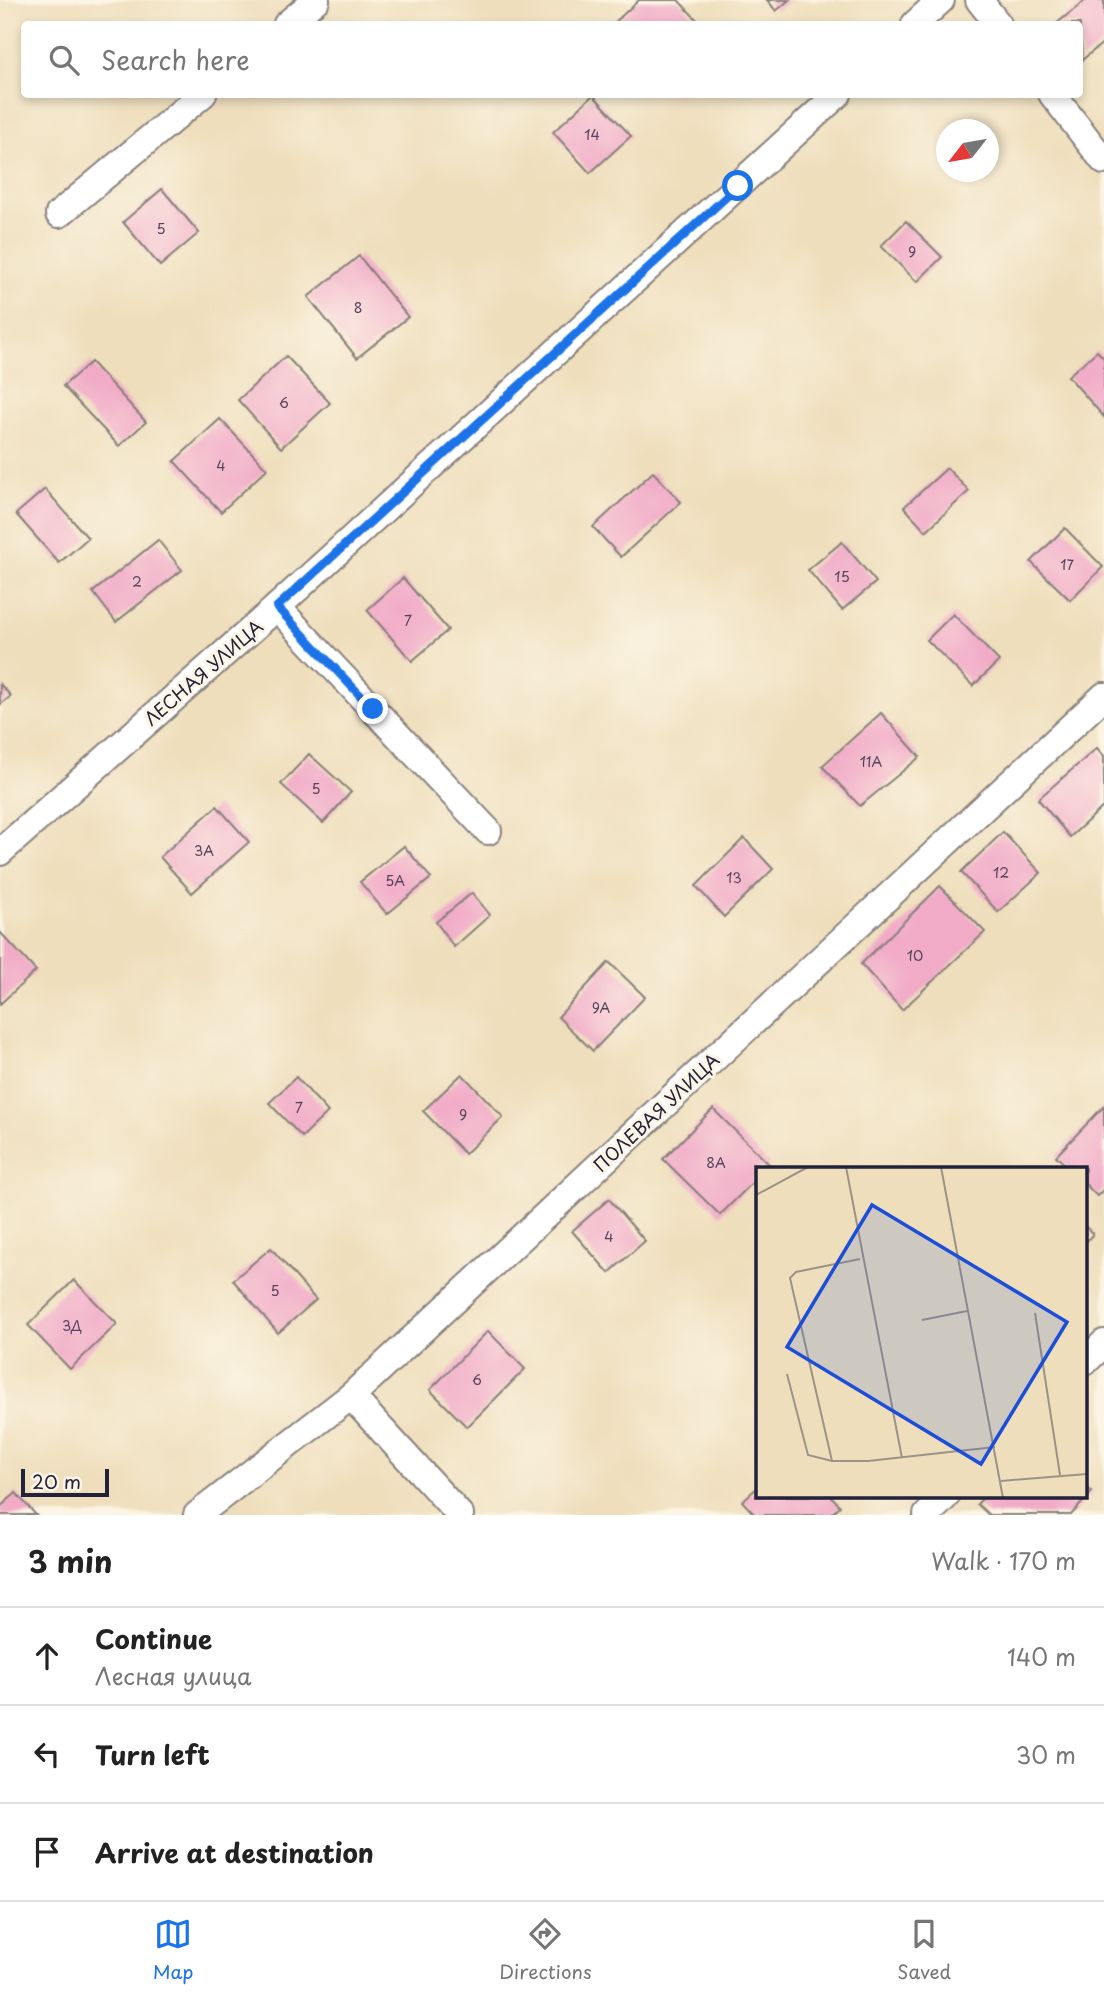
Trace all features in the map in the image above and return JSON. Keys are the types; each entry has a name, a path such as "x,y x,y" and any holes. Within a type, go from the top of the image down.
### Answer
{"street":[{"path":"291,21 316,0"},
{"path":"918,21 942,0"},
{"path":"979,0 996,21"},
{"path":"59,214 198,98"},
{"name":"ЛЕСНАЯ УЛИЦА","path":"0,852 277,607 834,98"},
{"path":"1055,98 1104,161"},
{"path":"277,607 488,831"},
{"name":"ПОЛЕВАЯ УЛИЦА","path":"197,1515 351,1396 1104,696"},
{"path":"1086,1361 1104,1343"},
{"path":"351,1396 460,1515"},
{"path":"927,1515 944,1498"}],"building":[{"path":"639,0 678,0 698,21 616,21"},
{"path":"767,0 789,0 776,11"},
{"path":"1086,0 1104,0 1104,42 1083,59 1083,21 1060,21"},
{"path":"590,98 596,98 631,136 590,173 553,132"},
{"path":"162,189 199,233 160,266 123,222"},
{"path":"906,221 942,257 917,282 881,246"},
{"path":"359,256 408,317 357,358 308,297"},
{"path":"1097,351 1104,358 1104,417 1068,376"},
{"path":"286,356 330,403 281,448 238,400"},
{"path":"91,362 146,422 119,446 63,386"},
{"path":"220,419 267,469 221,512 174,461"},
{"path":"947,468 969,491 926,531 904,507"},
{"path":"653,472 681,502 621,557 593,527"},
{"path":"45,489 88,538 59,563 16,514"},
{"path":"1065,528 1103,567 1070,600 1031,562"},
{"path":"158,540 182,570 116,622 93,592"},
{"path":"842,542 876,582 842,610 808,570"},
{"path":"403,578 448,630 412,661 367,610"},
{"path":"953,614 999,661 973,686 927,640"},
{"path":"0,684 11,696 0,705"},
{"path":"881,713 920,757 860,806 822,766"},
{"path":"1097,748 1104,756 1104,806 1070,837 1038,799"},
{"path":"309,754 351,792 323,823 281,784"},
{"path":"217,806 249,842 192,893 160,857"},
{"path":"1003,832 1041,873 998,912 961,872"},
{"path":"744,838 773,869 724,917 696,886"},
{"path":"404,846 431,878 387,914 360,882"},
{"path":"940,886 985,932 902,1010 861,964"},
{"path":"472,893 490,915 454,947 436,922"},
{"path":"0,932 36,971 0,1004"},
{"path":"609,962 645,997 593,1051 558,1017"},
{"path":"462,1074 503,1117 465,1154 423,1111"},
{"path":"296,1077 328,1112 302,1137 269,1103"},
{"path":"1104,1106 1104,1189 1097,1196 1086,1185 1086,1167 1068,1167 1056,1156"},
{"path":"713,1109 770,1165 756,1167 756,1179 720,1215 663,1159"},
{"path":"609,1199 645,1241 609,1273 572,1231"},
{"path":"1086,1227 1093,1234 1086,1242"},
{"path":"271,1248 316,1300 278,1333 233,1280"},
{"path":"74,1280 117,1324 70,1369 28,1325"},
{"path":"488,1331 525,1369 467,1427 430,1390"},
{"path":"1086,1487 1092,1492 1071,1515 989,1515 977,1504 983,1498 1086,1498"},
{"path":"756,1489 756,1498 833,1498 840,1506 830,1515 755,1515 742,1501"},
{"path":"16,1493 36,1515 0,1515 0,1507"}],"route":[{"path":"373,709 277,607 738,186"}]}
